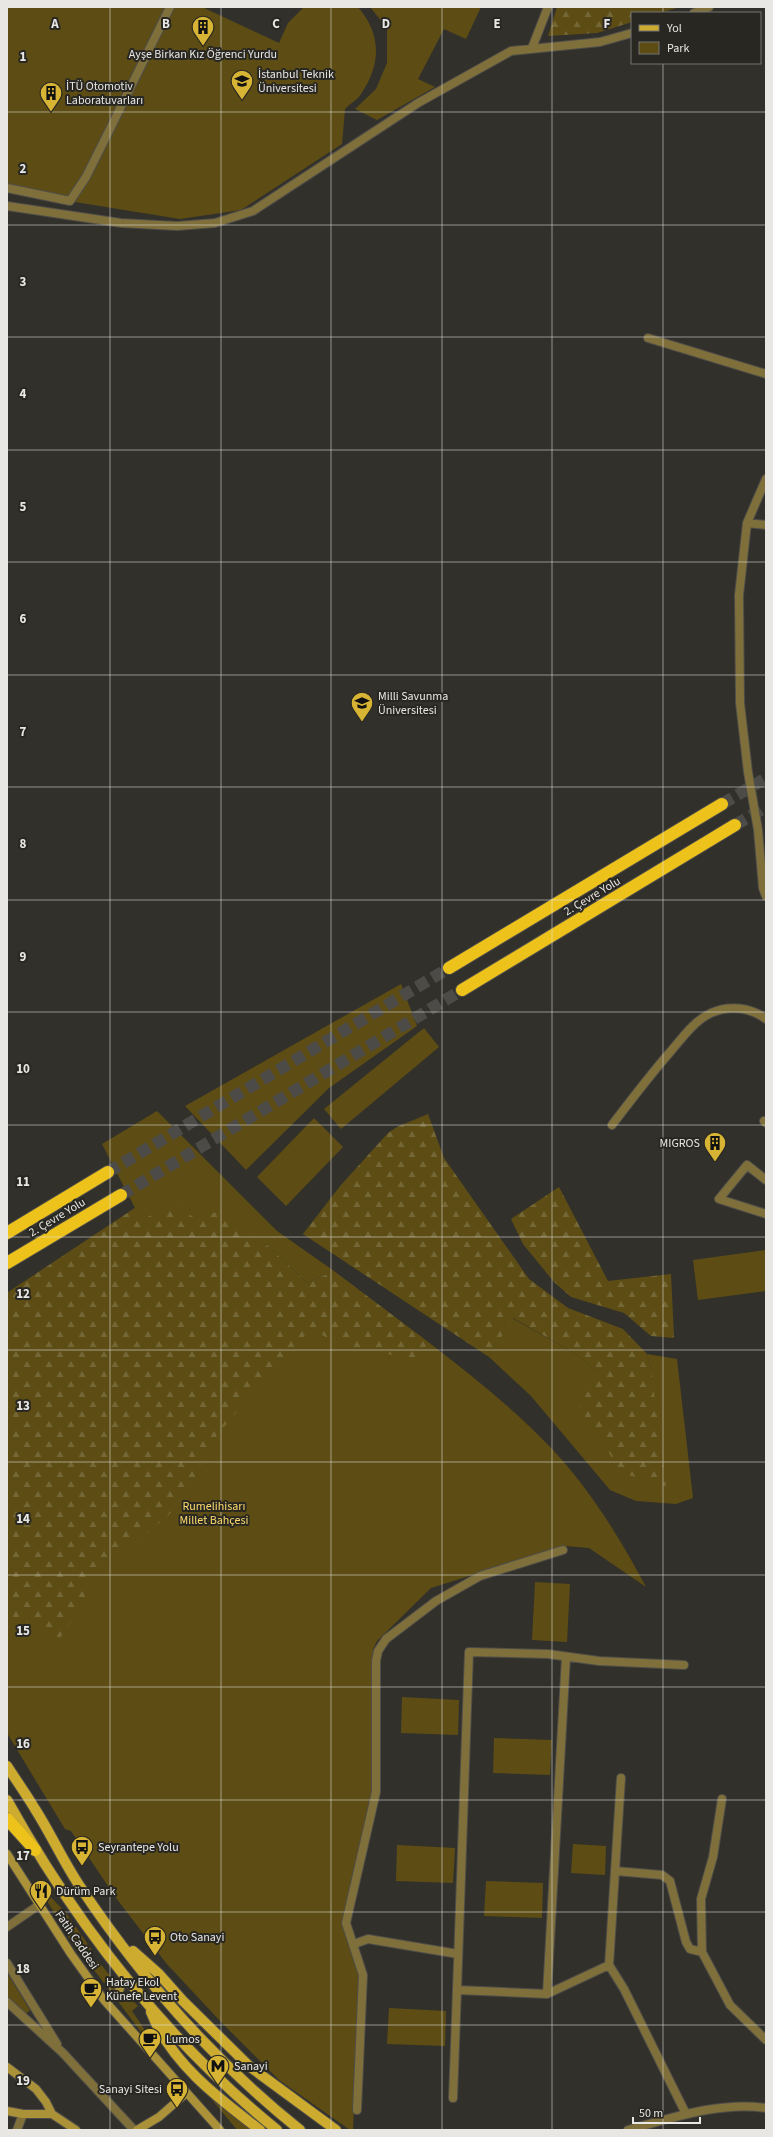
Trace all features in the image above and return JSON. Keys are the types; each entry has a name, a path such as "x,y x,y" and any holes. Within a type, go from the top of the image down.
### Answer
{"highway":[{"name":"2. Çevre Yolu","path":"449,968 722,804"},
{"name":"2. Çevre Yolu","path":"462,990 735,825"},
{"name":"2. Çevre Yolu","path":"7,1233 108,1172"},
{"name":"2. Çevre Yolu","path":"7,1263 121,1195"},
{"path":"7,1819 35,1850"}],"main road":[{"path":"7,1766 35,1809 71,1873 121,1941 206,2046 247,2085 300,2130"},
{"path":"7,1800 35,1850 71,1905 125,1975 201,2062 277,2130"},
{"path":"121,1941 159,1974 183,2001 249,2066 336,2130"},
{"path":"146,1999 163,2034 186,2066 200,2081 260,2130"}],"street":[{"path":"7,188 70,201 86,177 170,7"},
{"path":"532,48 548,7"},
{"path":"696,12 709,7"},
{"path":"7,206 121,223 193,226 230,220 253,211 354,144 453,82 511,51 600,42 631,32"},
{"path":"648,338 766,374"},
{"path":"766,478 747,523 739,595 740,702 748,772 758,830 758,849 766,896"},
{"path":"747,523 766,525"},
{"path":"758,830 766,826"},
{"path":"612,1125 650,1075 691,1027 711,1014 729,1008 742,1009 766,1019"},
{"path":"766,1180 747,1164 719,1199 766,1214"},
{"path":"357,2110 363,1975 346,1923 376,1792 376,1661 378,1651 386,1639 436,1601 480,1576 563,1550"},
{"path":"453,2098 469,1652 548,1654 599,1661 684,1665"},
{"path":"548,1994 566,1657"},
{"path":"621,1778 609,1966 624,1989 686,2114"},
{"path":"722,1799 712,1857 701,1899 702,1952 730,2005 766,2040"},
{"name":"Fatih Caddesi","path":"7,1854 71,1954 104,2000 182,2092"},
{"path":"615,1871 662,1875 670,1881 686,1942 690,1949 702,1952"},
{"path":"7,1927 39,1905"},
{"path":"354,1944 368,1939 458,1954"},
{"path":"7,1963 63,2053"},
{"path":"457,1990 548,1994 609,1966"},
{"path":"104,2000 117,1996 125,1975"},
{"path":"7,2002 63,2053 135,2130 159,2117"},
{"path":"7,2067 36,2089 52,2114 76,2130"},
{"path":"147,2130 182,2092"},
{"path":"182,2092 214,2130"},
{"path":"182,2092 220,2130"},
{"path":"628,2130 686,2114 748,2106 766,2108"},
{"path":"7,2111 23,2114 52,2114"},
{"path":"16,2130 23,2114"}],"green space":[{"name":"İstanbul Teknik Üniversitesi","path":"7,7 202,7 279,43 288,23 304,7 358,7 366,18 375,39 375,61 368,83 358,98 345,109 342,144 241,210 180,219 7,191"},
{"path":"370,7 481,7 466,39 444,29 418,79 435,87 377,120 355,109 376,89 387,63 387,28"},
{"path":"557,7 680,7 663,12 631,12 631,22 597,33 548,36"},
{"path":"401,984 417,1026 329,1088 246,1170 185,1106"},
{"path":"424,1028 439,1047 341,1129 324,1109"},
{"name":"Rumelihisarı Millet Bahçesi","path":"157,1111 277,1231 334,1271 307,1283 266,1244 199,1222 421,1361 427,1341 508,1406 553,1450 580,1482 626,1551 646,1587 589,1548 565,1546 431,1588 377,1641 373,1649 373,1796 342,1925 359,1974 353,2130 350,2130 279,2080 221,2022 166,1963 116,1898 71,1831 65,1829 7,1733 7,1293 135,1208 102,1144"},
{"path":"428,1114 444,1158 529,1279 568,1308 623,1329 647,1354 651,1369 666,1486 622,1473 579,1407 599,1372 576,1354 513,1318 489,1357 303,1234 341,1185 388,1133 397,1127"},
{"path":"314,1118 343,1147 286,1206 257,1177"},
{"path":"559,1187 608,1281 671,1274 674,1338 651,1336 624,1313 571,1297 554,1282 523,1244 511,1219"},
{"path":"173,1203 199,1221 217,1211 266,1244 307,1283 334,1271 427,1341 422,1361 339,1344 311,1329 263,1380 214,1439 187,1492 174,1494 173,1511 87,1584 84,1603 58,1641 42,1622 31,1624 24,1621 7,1631 7,1293 135,1208 142,1220"},
{"path":"766,1250 766,1291 698,1300 693,1260"},
{"path":"512,1318 576,1354 599,1372 651,1369 647,1354 677,1359 693,1498 676,1504 636,1501 610,1490 531,1396 489,1357"},
{"path":"535,1582 570,1584 567,1642 532,1640"},
{"path":"402,1697 459,1700 458,1735 401,1733"},
{"path":"494,1738 552,1740 550,1775 493,1773"},
{"path":"573,1844 606,1846 605,1875 571,1873"},
{"path":"397,1845 455,1848 453,1883 396,1881"},
{"path":"486,1881 543,1883 542,1918 484,1916"},
{"path":"47,1893 66,1913 92,1950 75,1948 46,1899"},
{"path":"87,1961 99,1962 112,1978 104,1983"},
{"path":"7,1973 30,2010 25,2015 7,1998"},
{"path":"116,1983 138,2006 132,2011 145,2030 141,2032 108,1988"},
{"path":"389,2008 446,2011 445,2046 387,2044"},
{"path":"209,2096 248,2127 251,2130 237,2130"}],"tunnel":[{"path":"722,804 766,778"},
{"path":"735,825 766,807"},
{"path":"108,1172 449,968"},
{"path":"121,1195 462,990"}],"place":[{"name":"Ayşe Birkan Kız Öğrenci Yurdu","path":"203,46"},
{"name":"İstanbul Teknik Üniversitesi","path":"242,100"},
{"name":"İTÜ Otomotiv Laboratuvarları","path":"51,112"},
{"name":"Milli Savunma Üniversitesi","path":"362,722"},
{"name":"MIGROS","path":"715,1162"},
{"name":"Seyrantepe Yolu","path":"82,1866"},
{"name":"Dürüm Park","path":"41,1910"},
{"name":"Oto Sanayi","path":"155,1956"},
{"name":"Hatay Ekol Künefe Levent","path":"91,2008"},
{"name":"Lumos","path":"150,2058"},
{"name":"Sanayi","path":"218,2086"},
{"name":"Sanayi Sitesi","path":"177,2108"}]}
